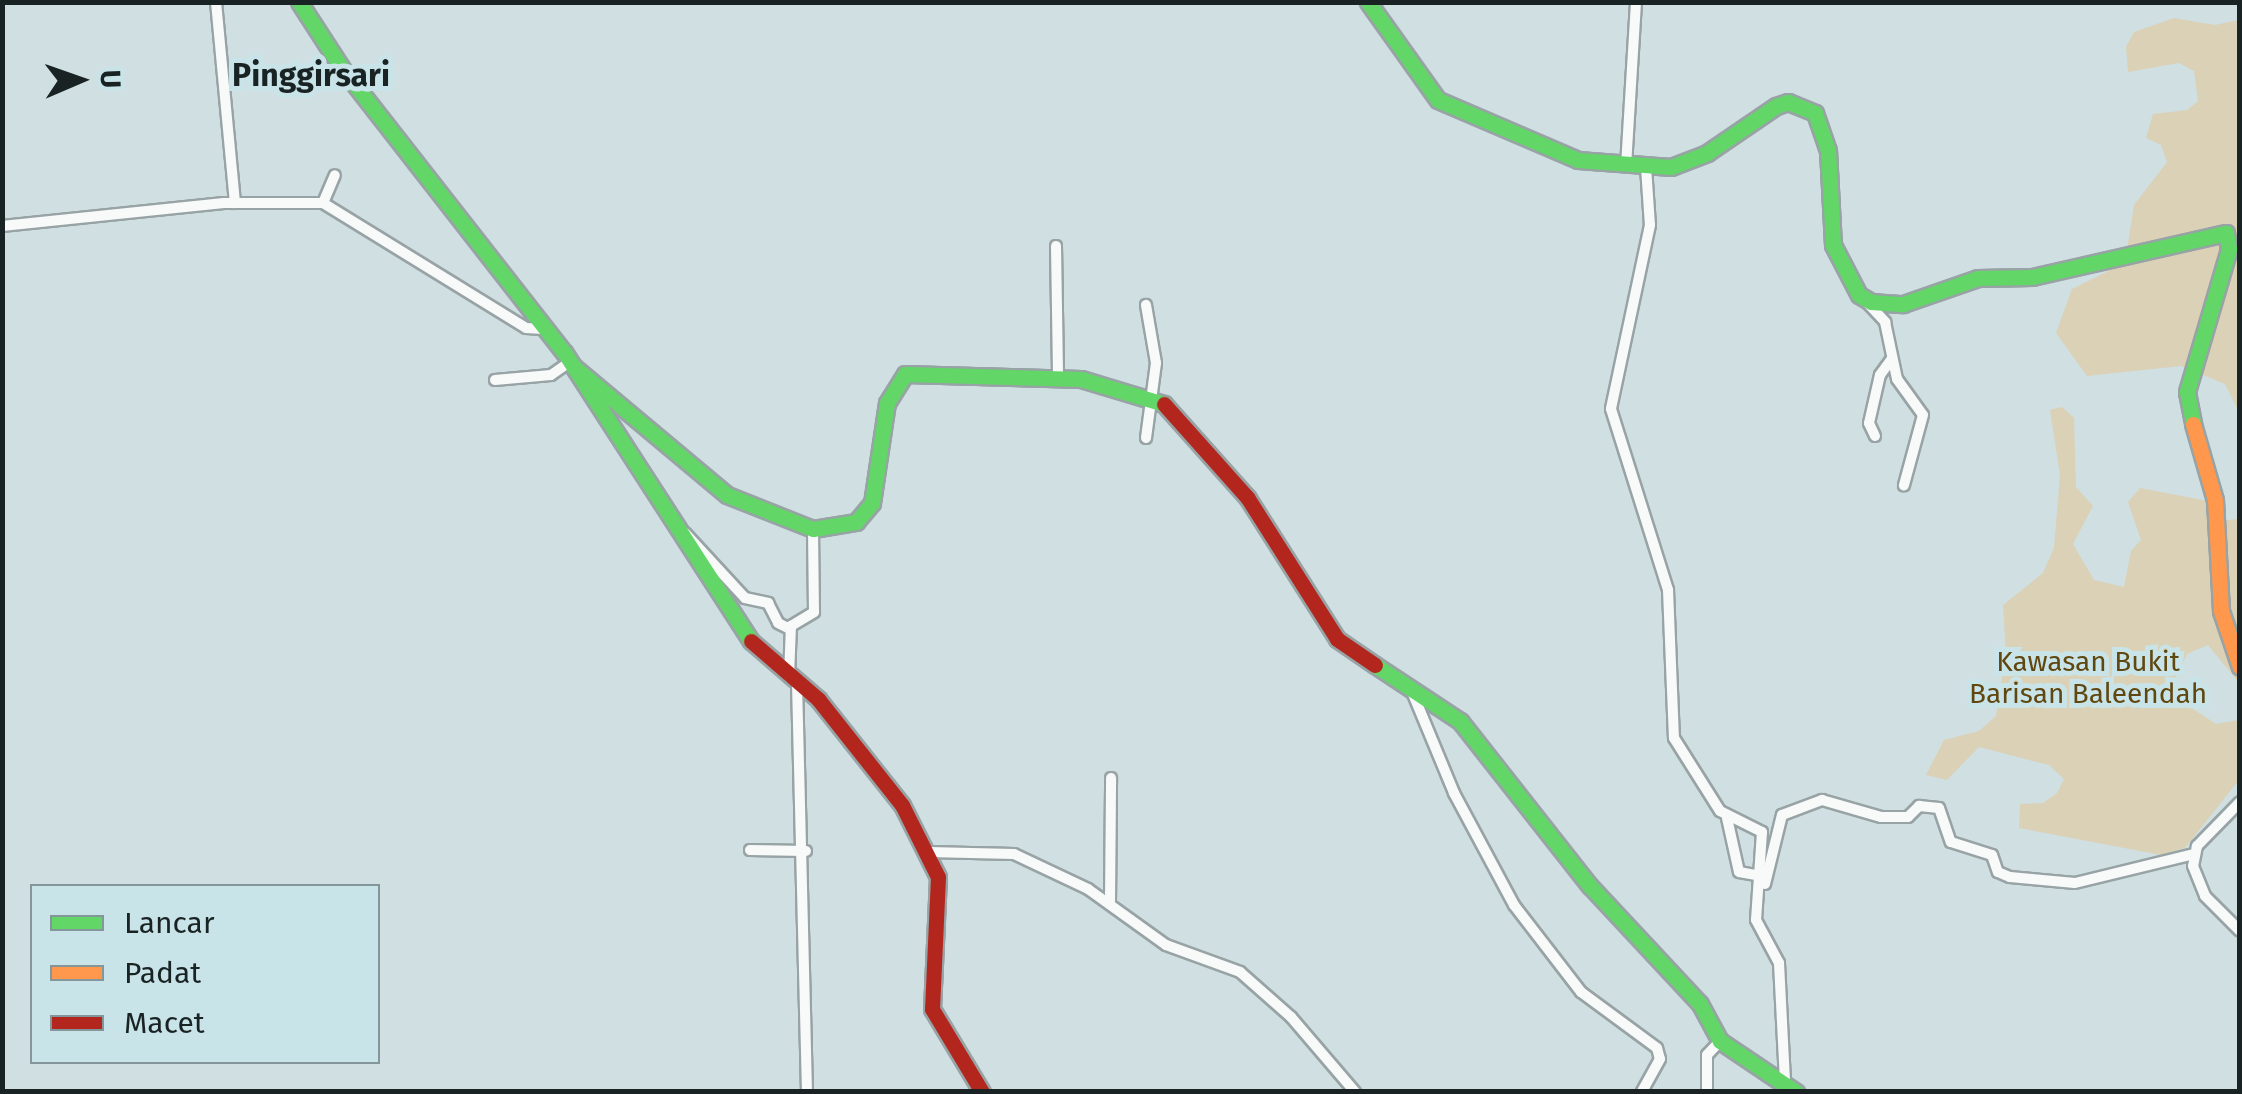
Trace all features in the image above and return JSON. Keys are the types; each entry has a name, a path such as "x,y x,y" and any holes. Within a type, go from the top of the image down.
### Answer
{"street":[{"path":"216,2 235,203"},
{"path":"298,2 341,67 548,330 760,656 793,679 863,752 928,852 939,906 932,1009 982,1092"},
{"path":"1368,2 1438,100 1578,160 1626,166 1688,162 1788,102 1815,113 1828,150 1833,245 1862,297 1884,322 1891,360 1924,415 1904,485"},
{"path":"1626,166 1636,2"},
{"path":"1646,166 1650,224 1611,409 1668,590 1674,738 1727,818 1739,872 1762,876"},
{"path":"323,204 335,175"},
{"path":"2,226 235,203 323,204 526,328 548,330"},
{"path":"1862,297 1903,304 1978,278 2032,277 2226,233 2229,249 2187,392 2200,466 2216,500 2212,535 2221,611 2240,667"},
{"path":"1056,246 1058,377"},
{"path":"1146,304 1155,345 1146,438"},
{"path":"1875,436 1869,423 1880,375 1891,360"},
{"path":"494,380 551,375 572,364"},
{"path":"572,364 728,495 813,529 856,522 872,503 883,420 898,377 916,371 1058,377 1150,393 1180,416 1248,497 1337,639 1477,739 1590,886 1700,1004 1720,1042 1791,1086"},
{"path":"680,529 703,546 745,598 768,603 778,624 790,630"},
{"path":"790,630 814,612 813,529"},
{"path":"790,630 806,851 807,1092"},
{"path":"1411,689 1454,793 1514,905 1581,992 1658,1048 1660,1058 1642,1092"},
{"path":"1110,904 1111,778"},
{"path":"1757,924 1782,815 1822,800 1881,817 1908,816 1919,806 1939,808 1951,842 1992,855 1998,872 2010,877 2075,883 2194,854 2240,802"},
{"path":"1727,818 1760,829 1762,876 1757,924 1779,963 1791,1086"},
{"path":"750,850 806,851"},
{"path":"928,852 1014,854 1110,904 1166,945 1255,983 1355,1092"},
{"path":"2194,854 2197,884 2240,931"},
{"path":"1706,1092 1707,1056 1720,1042"}],"green space":[{"path":"2174,18 2215,25 2239,20 2239,412 2225,384 2181,366 2087,376 2056,333 2072,289 2125,263 2134,205 2167,162 2161,145 2146,138 2153,114 2187,110 2198,101 2194,71 2179,63 2128,72 2126,47 2134,32"},
{"name":"Kawasan Bukit Barisan Baleendah","path":"2062,407 2074,418 2076,487 2093,506 2073,544 2094,580 2124,587 2131,551 2141,540 2128,502 2140,488 2208,501 2219,521 2239,519 2239,683 2208,645 2187,654 2172,687 2173,696 2216,724 2239,720 2239,780 2185,848 2161,855 2019,828 2020,804 2043,803 2057,793 2064,779 2049,765 1979,747 1947,780 1926,775 1944,740 1979,731 1996,716 2006,652 2003,605 2043,573 2054,548 2060,475 2050,410"}],"traffic: fast":[{"path":"299,2 341,67 564,352 751,641"},
{"path":"1368,2 1438,100 1578,160 1671,167 1707,153 1776,106 1788,102 1815,113 1828,150 1833,245 1859,295 1871,302 1903,304 1978,278 2032,277 2226,233 2229,249 2187,392 2193,424"},
{"path":"574,367 727,495 813,529 856,522 872,503 887,403 905,374 1081,379 1164,404"},
{"path":"1375,665 1460,721 1590,886 1700,1004 1720,1041 1796,1092"}],"traffic: slow":[{"path":"2193,424 2215,500 2221,611 2240,667"}],"traffic: jam":[{"path":"1164,404 1247,497 1337,639 1375,665"},
{"path":"751,641 818,699 902,805 938,877 932,1009 982,1092"}],"district":[{"name":"Pinggirsari","path":"311,75"}]}
